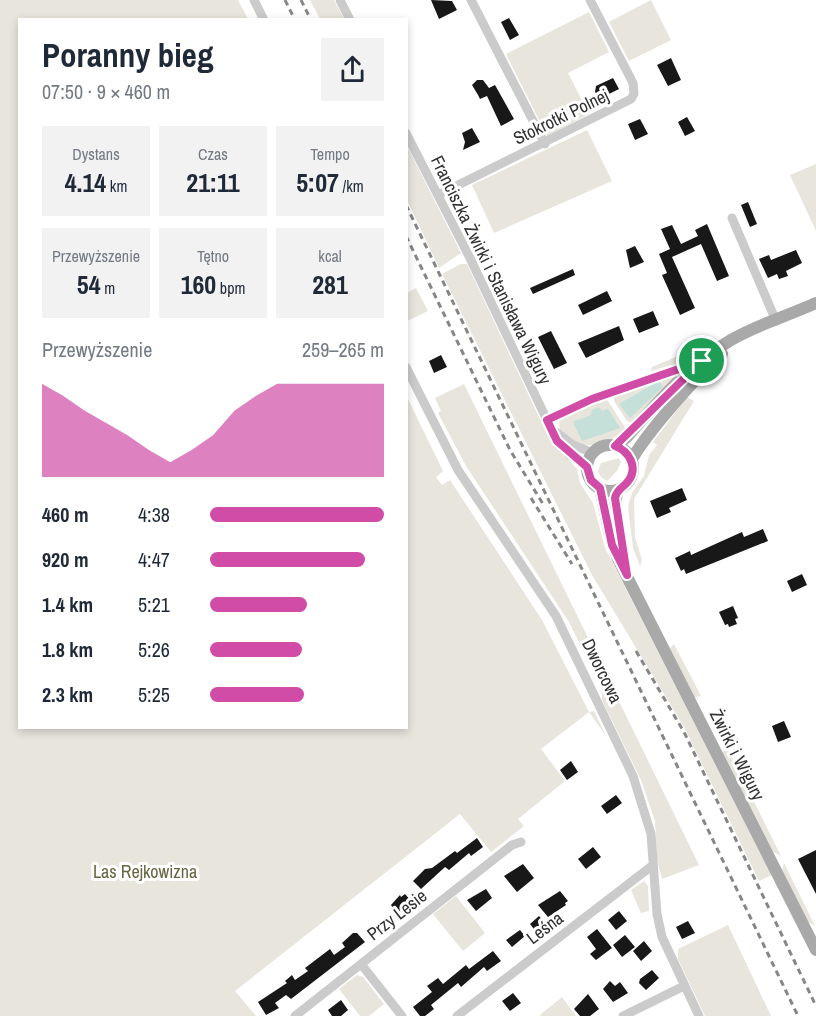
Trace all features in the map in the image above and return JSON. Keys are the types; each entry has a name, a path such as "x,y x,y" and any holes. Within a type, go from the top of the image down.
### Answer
{"main road":[{"path":"615,446 702,361 730,340 816,303"},
{"path":"632,461 626,452 615,446 603,446 593,453 587,467 591,480 600,488 617,490 630,478 632,461 639,447 709,366 734,345 776,321"},
{"name":"Żwirki i Wigury","path":"600,488 612,545 816,950"},
{"name":"Żwirki i Wigury","path":"617,490 615,516 627,575"}],"street":[{"path":"254,0 263,18"},
{"path":"340,0 349,18"},
{"path":"471,0 545,144"},
{"name":"Stokrotki Polnej","path":"438,195 626,103 634,94 633,83 590,0"},
{"name":"Franciszka Żwirki i Stanisława Wigury","path":"408,138 547,420"},
{"path":"732,218 776,321"},
{"path":"547,420 600,396 702,361"},
{"name":"Dworcowa","path":"408,371 458,470 539,588 574,650 639,792 651,834 660,931 699,1016"},
{"path":"547,420 568,442 593,453"},
{"path":"547,420 557,441 587,467"},
{"name":"Przy Lesie","path":"295,1016 512,845 521,842"},
{"name":"Leśna","path":"457,1016 653,865"},
{"path":"360,964 402,1016"},
{"path":"623,1016 684,986"}],"green space":[{"name":"Las Rejkowizna","path":"0,0 238,0 247,18 18,18 18,729 408,729 408,399 443,471 436,477 442,485 450,480 542,620 589,712 541,749 565,781 518,819 524,826 491,852 460,814 235,991 256,1016 0,1016"},
{"path":"310,0 334,0 343,18 319,18"},
{"path":"651,0 671,40 629,61 609,22"},
{"path":"589,12 609,52 568,73 589,114 547,136 506,54"},
{"path":"587,130 612,181 494,233 472,185"},
{"path":"408,148 461,253 439,268 408,202"},
{"path":"816,164 816,231 790,175"},
{"path":"461,264 467,264 548,436 577,469 580,483 593,503 605,548 772,875 759,881 684,727 592,575 442,274"},
{"path":"416,288 428,311 408,321 408,292"},
{"path":"716,340 702,356 651,371 652,367"},
{"path":"688,368 632,423 627,421 614,401 614,395"},
{"path":"464,384 699,865 662,879 657,860 655,821 641,780 602,700 602,689 569,622 466,466 438,413 441,411 435,398"},
{"path":"687,397 694,401 634,499 635,537 642,560 640,566 633,548 628,506 632,493 644,476 649,455 657,445 653,442"},
{"path":"606,398 626,429 622,432 605,442 586,445 575,442 560,430 559,422 564,416"},
{"path":"619,458 621,462 617,471 607,481 601,477 598,471 601,463"},
{"path":"674,644 701,696 694,698 669,649"},
{"path":"594,711 606,736 589,712"},
{"path":"727,747 781,856 773,852 722,753"},
{"path":"784,863 815,926 808,922 782,872"},
{"path":"644,881 648,886 649,911 641,913 631,890"},
{"path":"456,896 485,933 463,951 433,914"},
{"path":"728,925 771,1016 705,1016 678,959 678,949"},
{"path":"357,975 363,977 384,1004 369,1016 360,1016 339,989"},
{"path":"562,997 576,1016 540,1015"}],"shaded area":[{"path":"659,381 663,387 630,418 619,404"},
{"path":"599,407 602,411 608,409 620,428 582,441 573,422 591,415 592,410"}],"building":[{"path":"431,0 452,1 457,10 439,19"},
{"path":"509,18 519,35 510,40 501,22"},
{"path":"671,58 681,80 668,86 657,65"},
{"path":"613,78 619,89 601,98 595,92 596,86"},
{"path":"477,80 483,80 489,88 495,85 514,119 501,126 487,96 480,99 472,85"},
{"path":"687,117 695,131 685,136 678,122"},
{"path":"640,119 648,134 635,140 628,124"},
{"path":"472,128 480,142 463,150 465,142 462,133"},
{"path":"748,202 757,224 750,227 741,205"},
{"path":"707,224 729,276 717,281 701,244 672,257 695,308 680,315 662,275 667,273 659,254 670,249 661,229 672,225 681,244 698,236 695,230"},
{"path":"635,246 644,262 630,268 626,250"},
{"path":"796,250 802,263 786,271 788,276 779,279 777,274 768,278 759,259 769,255 771,260"},
{"path":"573,269 575,275 533,294 530,288"},
{"path":"607,291 612,301 583,315 578,305"},
{"path":"653,311 659,325 639,333 633,319"},
{"path":"619,326 624,340 586,358 578,343"},
{"path":"551,331 567,363 554,369 538,337"},
{"path":"441,355 447,367 434,373 429,361"},
{"path":"682,488 687,500 669,508 671,512 657,518 650,501"},
{"path":"763,529 768,541 686,574 684,569 681,571 675,558 690,551 691,555 742,532 744,537"},
{"path":"802,574 807,585 792,592 787,581"},
{"path":"733,606 738,618 735,619 737,624 729,627 728,624 725,625 719,612"},
{"path":"784,721 791,737 778,742 772,726"},
{"path":"571,761 578,772 567,780 560,770"},
{"path":"616,795 622,803 607,814 601,806"},
{"path":"477,838 483,847 471,856 469,853 449,870 445,867 421,889 413,881 425,869 432,868"},
{"path":"593,847 601,857 586,869 578,859"},
{"path":"816,850 816,894 798,859"},
{"path":"523,864 534,878 517,892 504,876"},
{"path":"486,889 492,898 476,911 467,900"},
{"path":"560,891 568,901 566,905 548,917 538,905"},
{"path":"405,894 412,902 397,914 391,905 400,895 401,897"},
{"path":"619,911 627,921 616,930 608,920"},
{"path":"539,916 548,927 538,934 530,924"},
{"path":"688,921 695,933 682,939 676,927"},
{"path":"597,929 612,948 596,960 590,954 596,949 587,937"},
{"path":"520,930 525,936 512,947 506,940"},
{"path":"353,933 357,933 365,942 291,999 286,995 275,1003 279,1008 266,1015 258,1002 287,983 285,981 292,975 295,980 308,971 305,968 330,949 334,955 345,947 342,943"},
{"path":"625,935 635,947 622,957 613,945"},
{"path":"644,941 652,951 641,961 633,951"},
{"path":"493,951 501,961 487,971 484,967 461,987 458,983 431,1005 434,1009 425,1016 420,1016 413,1007 432,992 427,986 438,978 443,984 466,965 469,969"},
{"path":"652,970 659,978 646,990 639,983 640,979"},
{"path":"610,981 615,986 620,982 628,993 613,1002 603,989"},
{"path":"513,993 521,1003 510,1011 502,1001"},
{"path":"588,994 599,1009 590,1016 580,1016 574,1009"},
{"path":"341,1000 348,1010 341,1016 332,1016 328,1010"}],"railway":[{"path":"285,0 294,18"},
{"path":"301,0 310,18"},
{"path":"408,209 798,1016"},
{"path":"408,240 510,450 543,504"},
{"path":"531,498 572,564"},
{"path":"636,651 684,732 816,1006"}],"route":[{"path":"702,361 623,441 615,446 626,452 632,466 630,478 617,490 615,498 620,545 627,575 612,545 600,488 591,480 587,467 557,441 547,420 592,399 702,361"}]}
